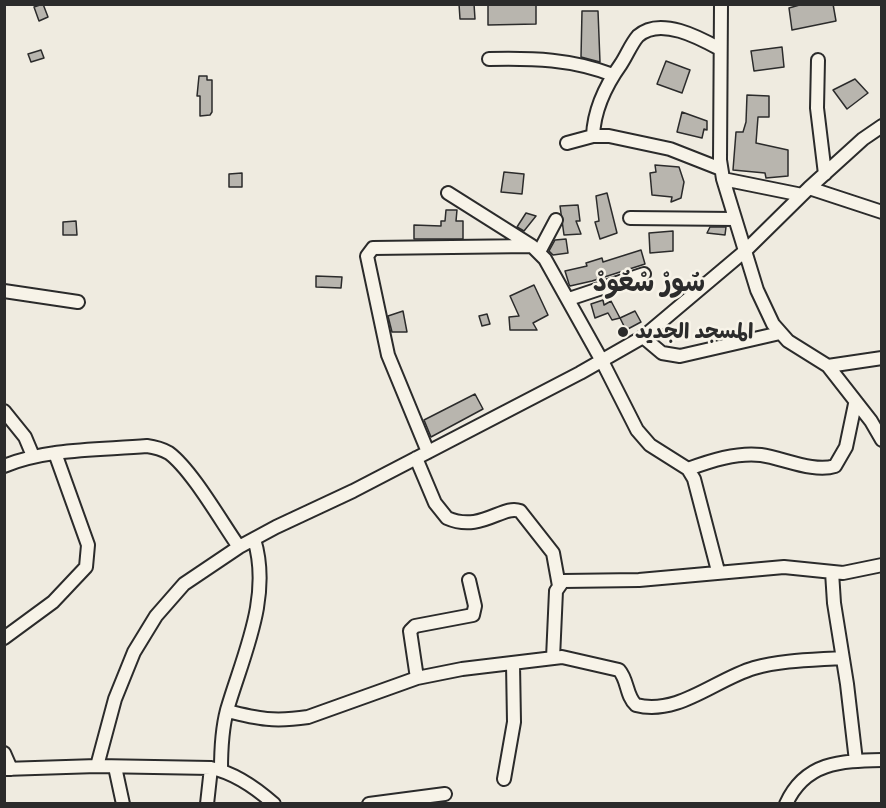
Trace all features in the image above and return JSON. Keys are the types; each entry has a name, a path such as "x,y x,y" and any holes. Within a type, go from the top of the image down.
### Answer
{"street":[{"path":"721,4 722,174 757,290 780,333 828,366 855,404 871,421 882,440"},
{"path":"593,136 596,112 613,75 633,43 647,31 677,29 720,49"},
{"path":"489,59 544,58 582,64 613,75"},
{"path":"818,60 817,108 825,174"},
{"path":"97,766 122,677 143,635 171,596 184,584 255,539 422,455 602,361 643,337 745,251 806,191 882,126"},
{"path":"567,143 593,136 609,136 670,149 722,174 806,191 882,212"},
{"path":"448,193 536,249 569,299 643,439 688,469 694,479 718,571"},
{"path":"630,218 735,219"},
{"path":"536,249 556,220"},
{"path":"536,249 373,248 367,256 388,355 422,455 435,503 447,518 471,524 511,509 520,511 553,553 559,586"},
{"path":"569,299 645,274"},
{"path":"4,291 78,302"},
{"path":"643,337 662,353 680,356 780,333"},
{"path":"828,366 882,358"},
{"path":"688,469 729,457 758,455 819,467 835,466 846,447 855,404"},
{"path":"4,411 25,437 33,456"},
{"path":"4,466 33,456 55,453 147,446 168,453 191,478 239,548"},
{"path":"4,638 53,602 86,567 88,545 55,453"},
{"path":"207,804 227,711 254,621 261,585 261,568 255,539"},
{"path":"553,658 556,591 559,586 572,579 639,580 718,571 784,567 832,572 859,571 882,565"},
{"path":"832,572 834,603 856,761"},
{"path":"417,678 410,631 415,626 473,615 475,606 469,580"},
{"path":"227,711 274,721 308,717 417,678 562,657 619,670 631,701 642,707 657,707 681,701 753,669 842,658"},
{"path":"504,779 514,722 513,664"},
{"path":"4,753 8,769 97,766 216,769 252,786 274,804"},
{"path":"786,804 806,775 820,767 856,761 882,760"},
{"path":"115,767 123,804"},
{"path":"369,804 445,794"}],"building":[{"path":"43,4 48,17 39,21 34,7"},
{"path":"459,4 474,4 475,19 460,19"},
{"path":"488,4 536,4 536,24 488,25"},
{"path":"803,4 833,4 836,21 792,30 789,8"},
{"path":"582,11 598,11 600,62 581,57"},
{"path":"782,47 784,67 754,71 751,51"},
{"path":"41,50 44,58 31,62 28,54"},
{"path":"666,61 690,70 682,93 657,84"},
{"path":"199,76 207,76 207,80 212,80 212,112 210,115 200,116 200,96 197,96"},
{"path":"855,79 868,93 847,109 833,90"},
{"path":"747,95 769,96 769,117 758,117 756,143 788,150 788,176 766,178 765,173 733,170 736,132 743,132 746,122"},
{"path":"682,112 707,121 707,130 704,129 702,138 677,132"},
{"path":"655,165 679,167 684,182 681,198 671,202 672,197 652,195 650,173 656,172"},
{"path":"504,172 524,174 522,194 501,192"},
{"path":"242,173 242,187 229,187 229,174"},
{"path":"607,193 617,233 600,239 595,222 599,221 596,196"},
{"path":"578,205 580,221 576,221 581,234 564,235 560,206"},
{"path":"446,210 457,210 456,221 463,221 463,239 414,239 414,225 441,226 441,221 445,221"},
{"path":"526,213 536,216 524,231 517,227"},
{"path":"76,221 77,235 63,235 63,222"},
{"path":"710,227 726,227 725,235 707,233"},
{"path":"673,231 673,251 650,253 649,233"},
{"path":"566,239 568,253 553,255 549,251 555,240"},
{"path":"641,250 645,264 592,281 570,286 569,284 565,271 587,266 586,263 602,258 603,262"},
{"path":"316,276 342,277 341,288 316,287"},
{"path":"534,285 548,315 533,323 537,330 510,330 509,317 519,316 510,296"},
{"path":"603,300 604,305 611,301 620,318 612,320 608,313 595,318 591,304"},
{"path":"403,311 407,332 392,332 388,316"},
{"path":"635,311 641,322 626,330 620,318"},
{"path":"487,314 490,324 482,326 479,316"},
{"path":"475,394 483,409 431,437 424,420"}],"place":[{"name":"المسجد الجديد","path":"623,332"}],"district":[{"name":"سُورْ سْعُودْ","path":"649,284"}]}
